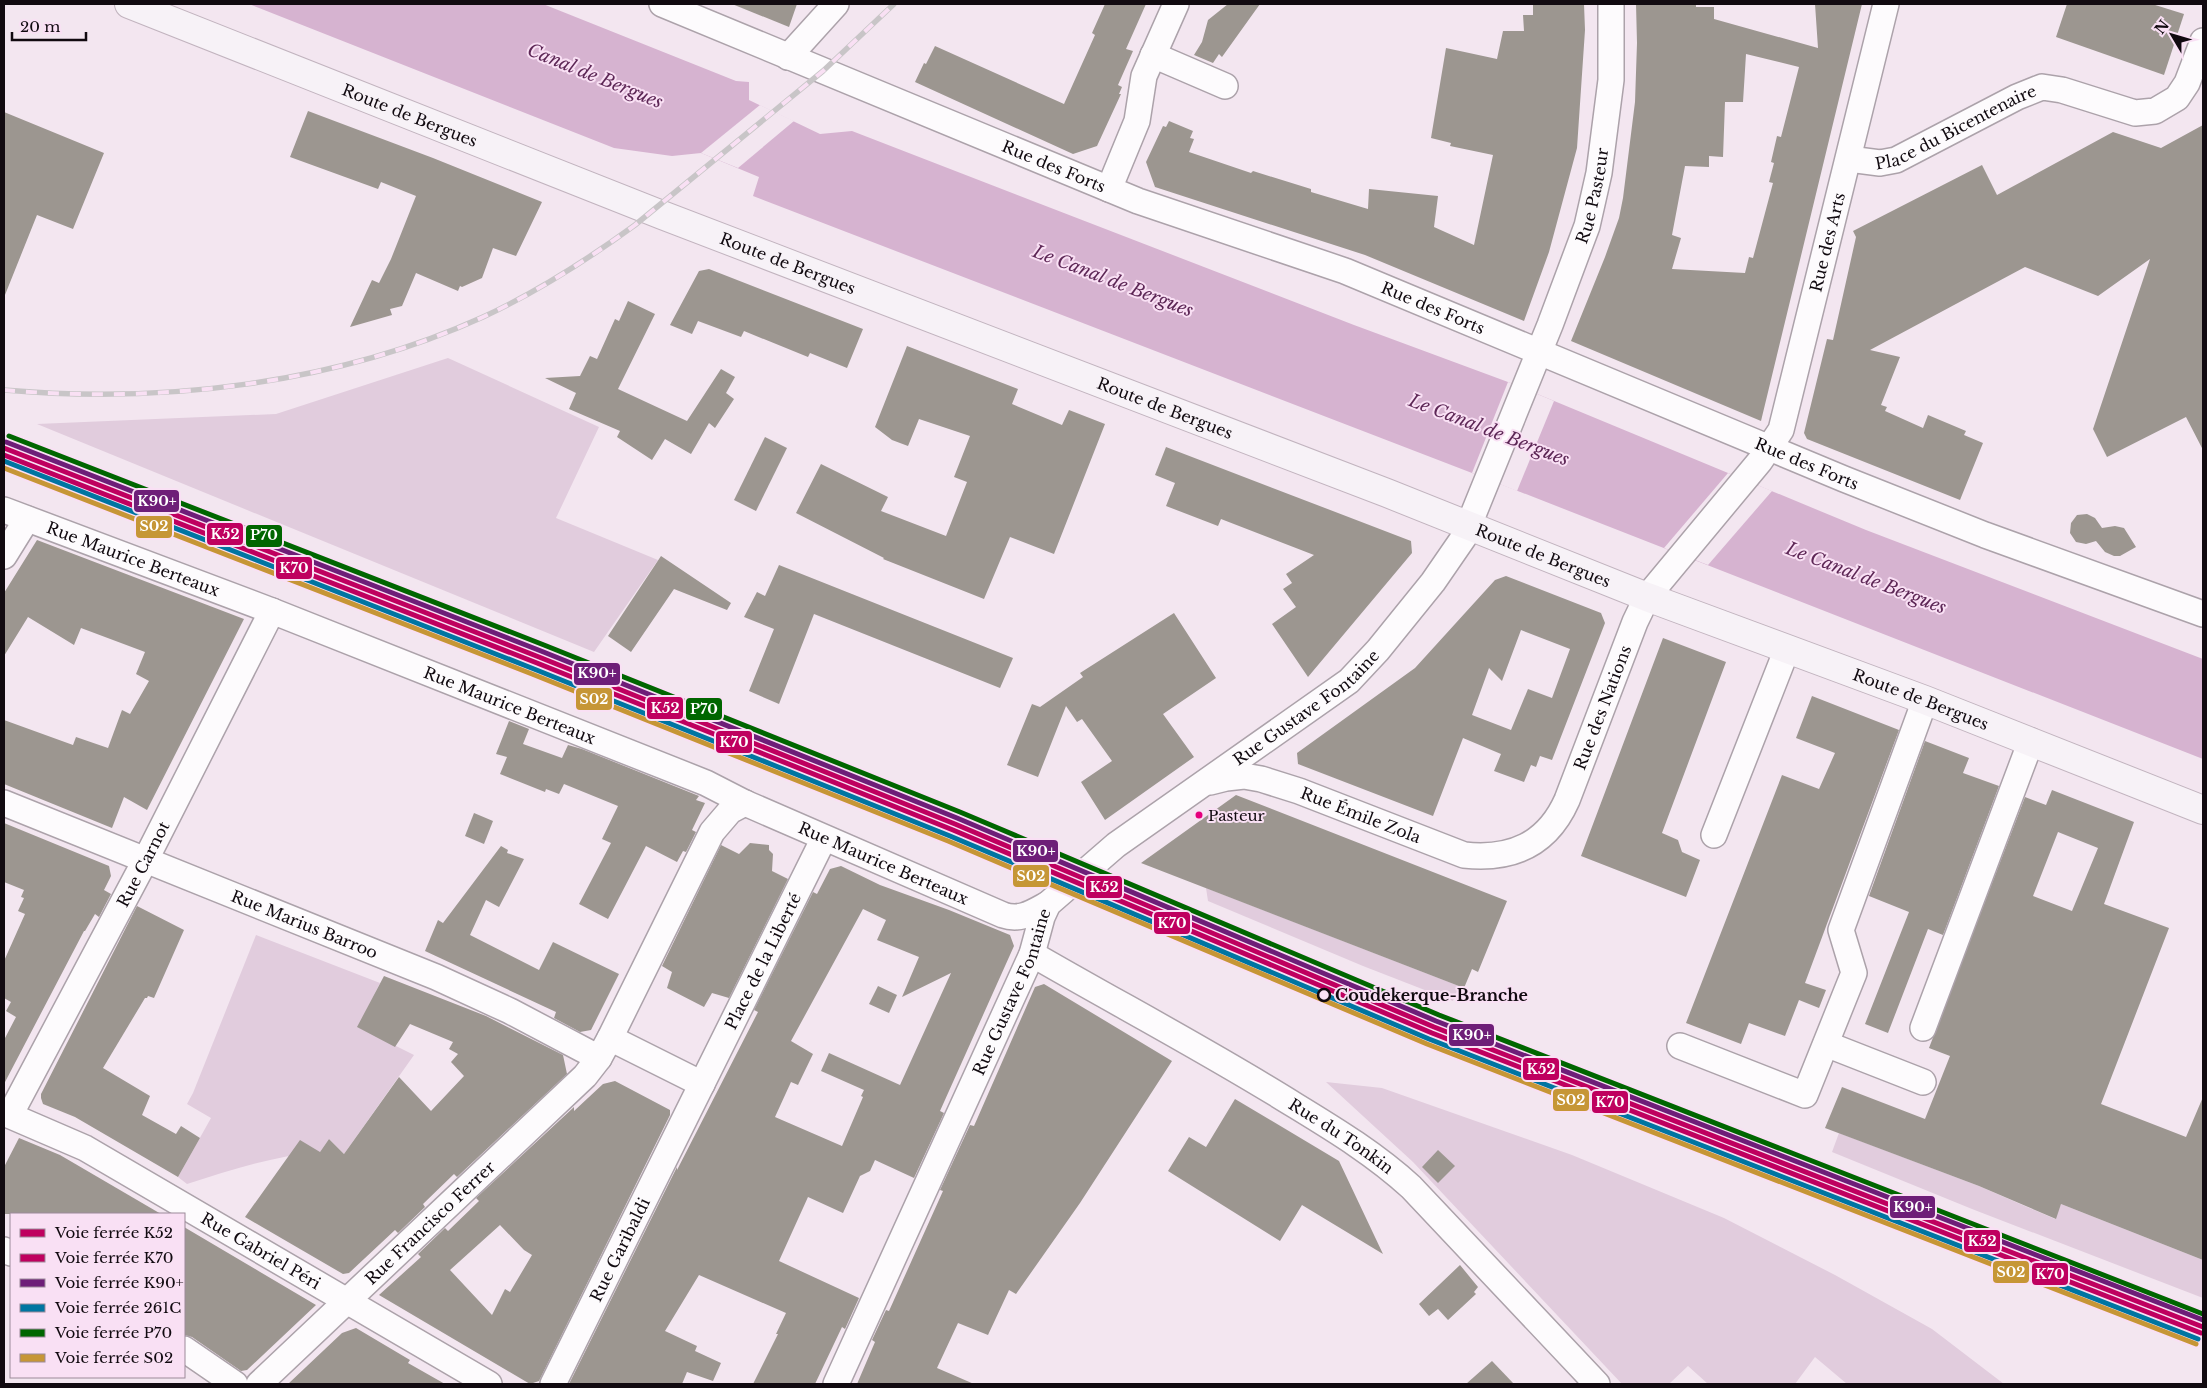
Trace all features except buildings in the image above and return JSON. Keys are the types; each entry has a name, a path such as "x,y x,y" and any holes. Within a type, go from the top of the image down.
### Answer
{"main road":[{"name":"Route de Bergues","path":"129,4 662,215 1378,489 1647,597 1925,700 2203,810"}],"street":[{"name":"Rue des Forts","path":"662,4 1042,159 1109,189 1181,217 1345,271 1769,449 1985,535 2203,614"},
{"path":"788,57 836,4"},
{"path":"1109,189 1134,131 1144,76 1176,4"},
{"name":"Rue Pasteur","path":"1482,496 1539,352 1582,238 1593,202 1604,141 1609,95 1611,4"},
{"name":"Rue des Arts","path":"1676,561 1769,449 1784,422 1886,4"},
{"name":"Place du Bicentenaire","path":"1849,159 1880,163 1896,160 2022,94 2042,87 2062,90 2128,111 2148,113 2163,108 2182,91 2191,75 2203,41"},
{"path":"1153,55 1224,86"},
{"name":"Rue Gustave Fontaine","path":"836,1384 1034,948 1042,916 1048,904 1116,845 1338,690 1359,671 1440,573 1470,526 1482,496"},
{"name":"Rue Maurice Berteaux","path":"4,510 272,611 699,780 745,804 1009,917 1028,930 1034,948"},
{"path":"4,556 27,519"},
{"name":"Rue des Nations","path":"1522,849 1546,832 1563,808 1647,597 1676,561"},
{"name":"Rue Carnot","path":"7,1114 146,859 272,611"},
{"path":"1714,835 1787,649"},
{"path":"1680,1046 1805,1095 1854,973 1841,930 1925,700"},
{"path":"1276,732 1270,748 1270,760 1278,776 1299,791"},
{"path":"1923,1028 2031,741"},
{"name":"Rue Émile Zola","path":"1199,786 1226,778 1244,776 1261,779 1299,791 1464,856 1502,856 1522,849"},
{"name":"Rue Marius Barroo","path":"4,803 146,859 604,1048"},
{"path":"702,1084 604,1048 712,832 730,811 745,804"},
{"name":"Place de la Liberté","path":"687,1114 824,838"},
{"path":"1009,917 1024,917 1048,904"},
{"name":"Rue du Tonkin","path":"1034,948 1245,1074 1388,1165 1412,1187 1597,1384"},
{"path":"1826,1044 1923,1082"},
{"name":"Rue Francisco Ferrer","path":"259,1384 577,1084 604,1048"},
{"name":"Rue Gabriel Péri","path":"7,1114 85,1148 489,1384"},
{"name":"Rue Garibaldi","path":"553,1384 687,1114"},
{"path":"185,1350 235,1384"}],"shaded area":[{"path":"448,358 599,427 556,518 658,560 594,652 37,424 276,414"},
{"path":"1206,888 1459,986 1453,1001 1363,966 1208,901"},
{"path":"256,935 380,983 358,1027 414,1055 344,1154 329,1139 320,1152 269,1160 187,1184 178,1177 211,1118 187,1104"},
{"path":"1326,1082 1382,1088 1572,1155 1724,1218 1835,1275 1932,1329 2004,1384 1847,1384 1815,1357 1795,1384 1708,1384 1688,1366 1669,1384 1622,1384 1413,1162"},
{"path":"1839,1133 1979,1186 2055,1219 2061,1204 2203,1260 2203,1298 1972,1209 1832,1152"}],"water":[{"path":"249,4 543,4 736,81 749,82 749,100 820,134 852,131 1354,325 1508,382 1866,530 2203,659 2203,759 1472,473 753,196 759,177 701,153 672,156 614,148"}],"pier":[{"path":"760,105 794,121 738,168 701,153"},
{"path":"1508,382 1554,401 1517,491 1472,473"},
{"path":"1728,473 1772,491 1708,565 1664,548"}],"railway":[{"path":"4,390 65,394 126,394 187,391 248,384 309,373 368,359 427,340 483,317 561,275 635,225 823,71 894,4"}],"rail line":[{"name":"P70","path":"9,436 544,645 960,812 1439,1015 2203,1314"},
{"name":"K90+","path":"6,442 541,651 957,818 1436,1021 2203,1320"},
{"name":"K52","path":"4,448 539,657 955,824 1434,1027 2203,1327"},
{"name":"K70","path":"4,455 537,663 953,830 1432,1033 2201,1333"},
{"name":"261C","path":"4,461 534,669 950,836 1429,1039 2198,1339"},
{"name":"S02","path":"4,468 532,674 948,841 1427,1044 2196,1344"}],"place":[{"name":"Pasteur","path":"1199,815"},
{"name":"Coudekerque-Branche","path":"1324,995"}],"water label":[{"name":"Canal de Bergues","path":"595,76"},
{"name":"Le Canal de Bergues","path":"1113,281"},
{"name":"Le Canal de Bergues","path":"1489,430"},
{"name":"Le Canal de Bergues","path":"1866,578"}]}
